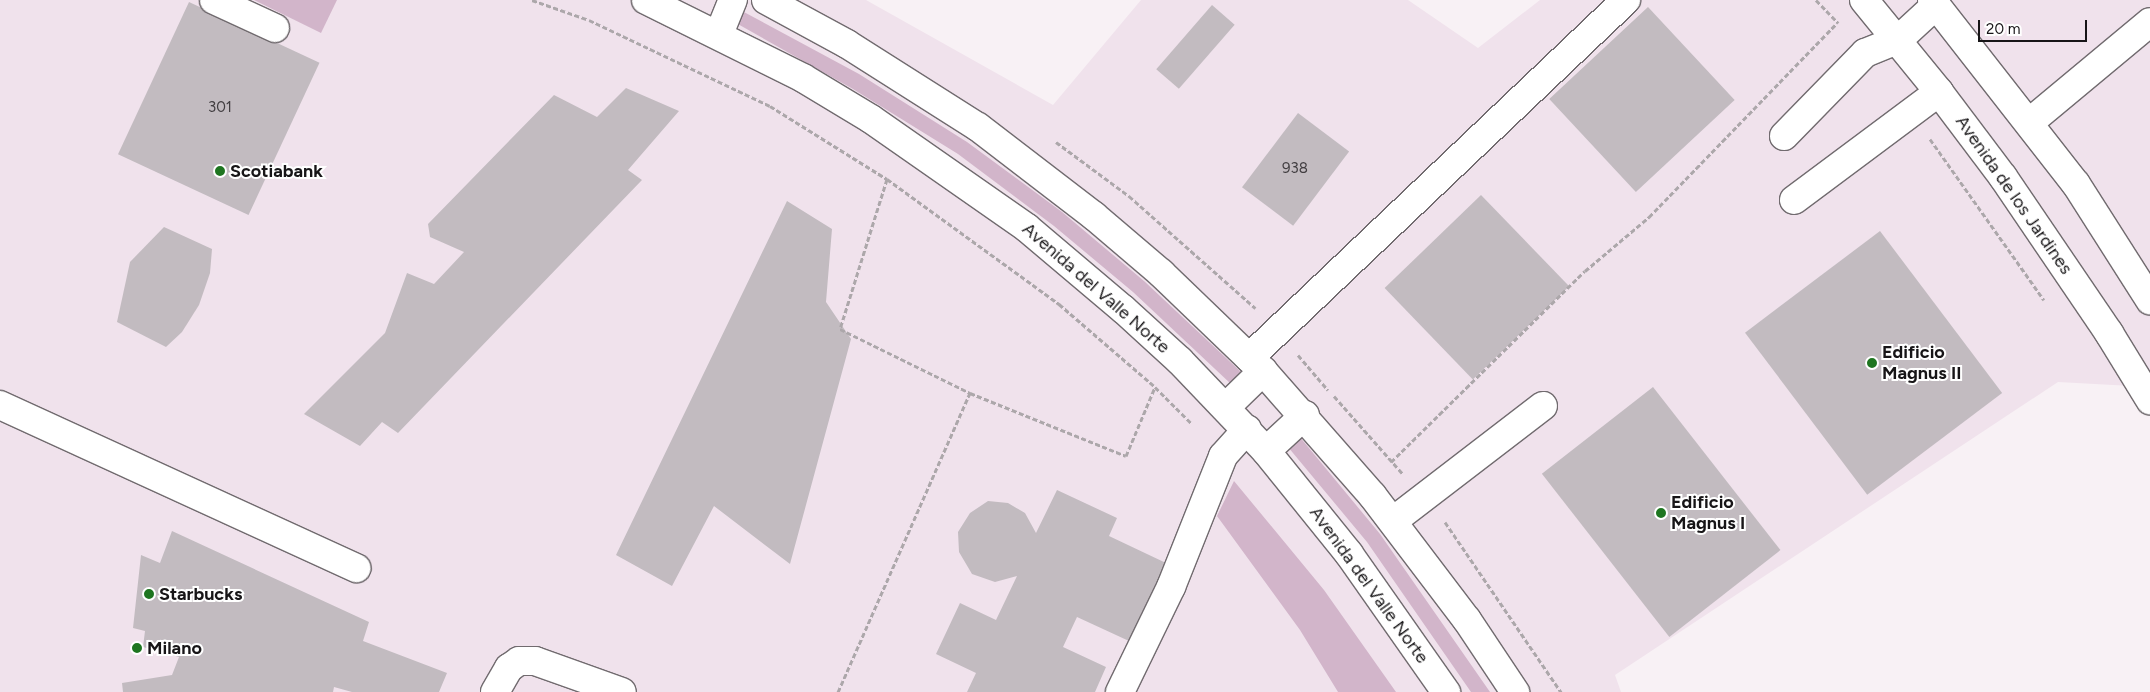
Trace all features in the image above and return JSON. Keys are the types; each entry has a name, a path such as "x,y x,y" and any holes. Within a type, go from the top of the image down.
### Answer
{"street":[{"path":"214,0 275,28"},
{"path":"719,34 734,0"},
{"path":"766,0 908,81 1039,172 1161,274 1256,364 1305,416 1393,521 1467,620 1515,692"},
{"path":"1226,407 1256,364 1626,0"},
{"name":"Avenida de los Jardines","path":"1864,0 1939,92 2064,264 2150,400"},
{"name":"Avenida del Valle Norte","path":"660,3 871,119 1027,228 1130,315 1226,407 1266,451 1349,554 1446,692"},
{"path":"1784,136 1865,53 1898,40 1934,3 2030,122 2081,192 2150,300"},
{"path":"2030,122 2150,22"},
{"path":"1794,200 1939,92"},
{"path":"0,405 356,568"},
{"path":"1393,521 1542,406"},
{"path":"1266,451 1305,416"},
{"path":"1120,692 1171,586 1223,456 1247,429"},
{"path":"495,692 509,668 519,661 535,660 622,692"}],"path":[{"path":"532,0 597,24 770,106 888,179 1059,304 1155,387 1223,456"},
{"path":"1816,0 1865,53"},
{"path":"1391,462 1584,271 1649,218 1837,23"},
{"path":"1911,112 2046,303"},
{"path":"888,179 840,329 970,393 1126,456 1155,387"},
{"path":"838,692 970,393"}],"shaded area":[{"path":"0,0 866,0 1053,105 1141,0 1408,0 1478,48 1540,0 2150,0 2150,387 2058,382 1615,675 1621,692 0,692"},
{"path":"254,0 337,0 321,33"},
{"path":"742,11 859,74 967,142 1062,212 1144,281 1241,372 1231,384 1133,292 1054,226 958,154 853,89 736,23"},
{"path":"1299,436 1380,534 1490,692 1471,692 1367,542 1288,447"},
{"path":"1234,481 1324,590 1396,692 1338,692 1300,630 1217,516"}],"building":[{"path":"189,2 320,63 249,215 118,154"},
{"path":"1212,5 1235,25 1179,89 1156,69"},
{"path":"1648,7 1735,100 1636,192 1549,99"},
{"path":"626,88 679,111 628,170 642,180 398,433 382,422 360,446 304,414 385,333 407,273 434,284 464,252 430,237 428,224 554,95 597,117"},
{"path":"1298,113 1349,152 1293,226 1242,187"},
{"path":"1481,195 1569,286 1473,379 1385,288"},
{"path":"787,201 832,229 826,302 851,339 790,564 714,506 672,586 616,555"},
{"path":"164,227 212,249 210,273 199,305 182,332 166,347 117,322 130,262"},
{"name":"Edificio Magnus II","path":"1880,231 2002,393 1867,495 1745,333"},
{"name":"Edificio Magnus I","path":"1653,387 1780,550 1669,637 1542,474"},
{"path":"1057,490 1117,518 1109,536 1166,563 1129,641 1077,617 1063,647 1106,667 1095,692 967,692 976,673 936,654 960,603 996,620 1017,576 995,582 972,574 959,552 958,532 970,513 988,501 1008,503 1025,513 1036,533"},
{"path":"172,531 369,622 363,641 447,673 439,692 352,692 334,687 333,692 123,692 122,683 172,675 179,657 143,647 145,631 133,628 141,555 160,563"}],"place":[{"name":"Scotiabank","path":"220,171"},
{"name":"Edificio Magnus II","path":"1872,363"},
{"name":"Edificio Magnus I","path":"1661,513"},
{"name":"Starbucks","path":"149,594"},
{"name":"Milano","path":"137,648"}]}
